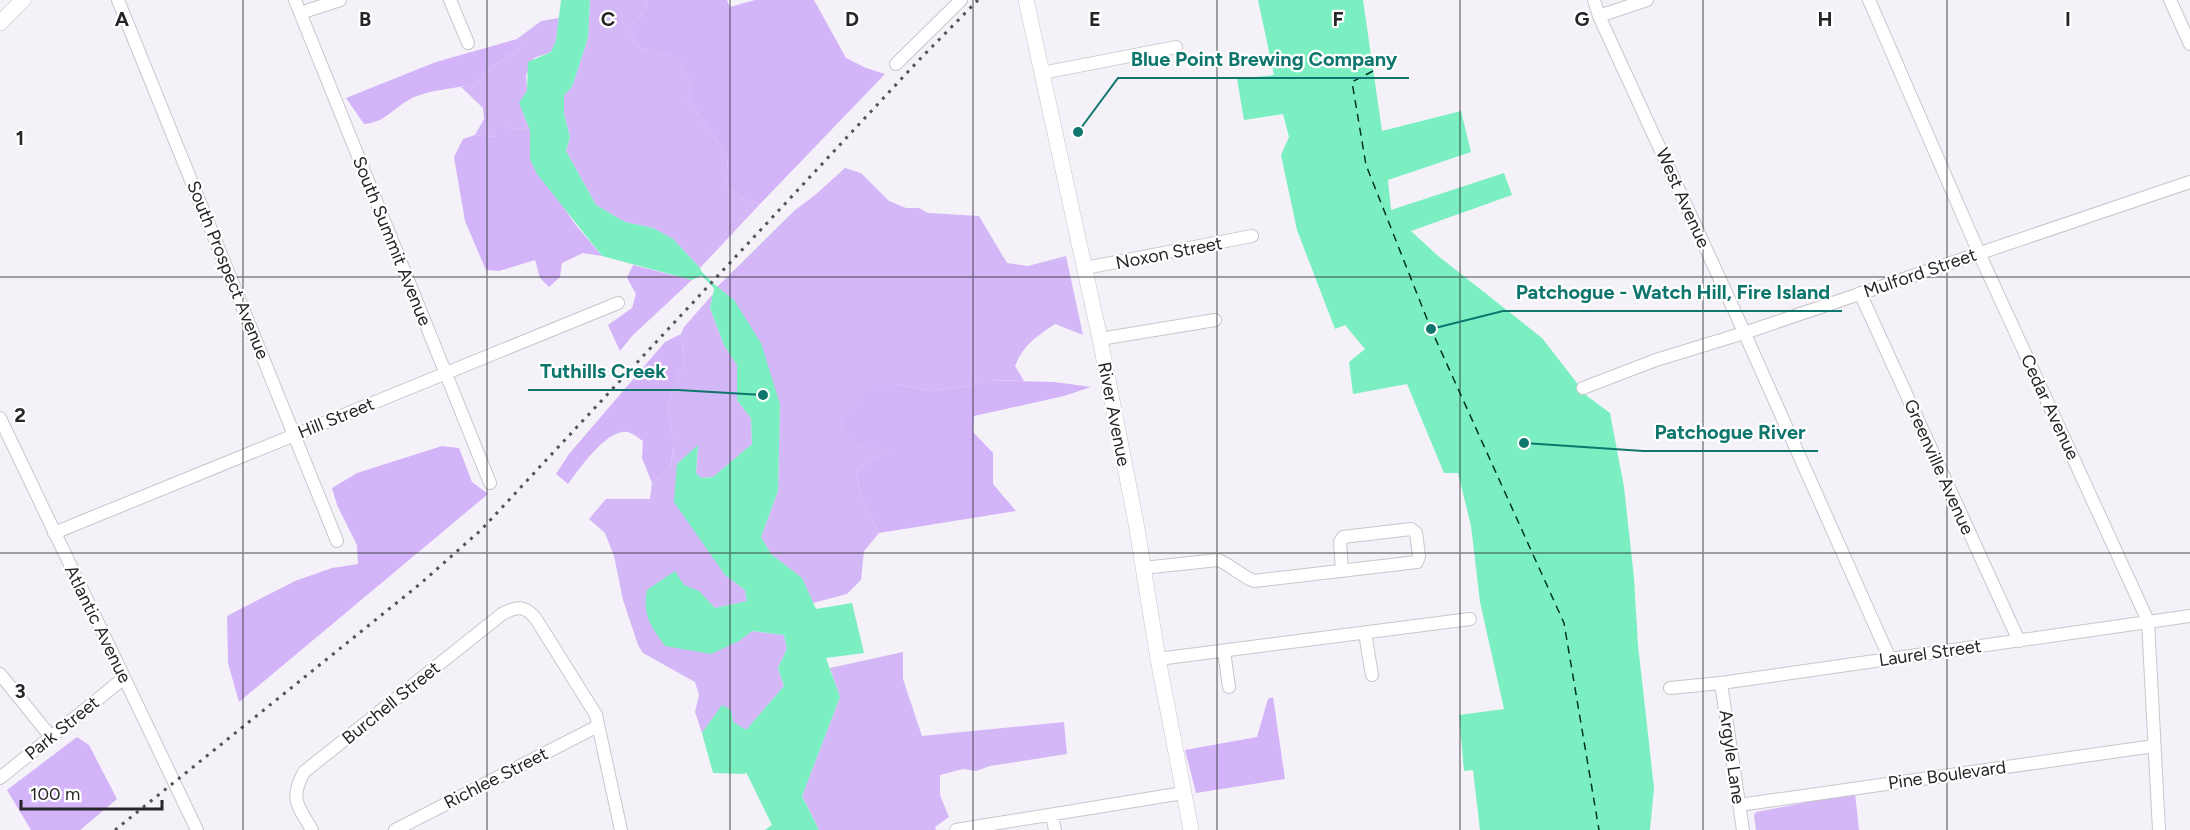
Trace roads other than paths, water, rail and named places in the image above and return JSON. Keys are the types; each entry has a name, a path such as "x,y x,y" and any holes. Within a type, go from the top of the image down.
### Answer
{"main road":[{"path":"0,24 23,0"},
{"name":"River Avenue","path":"1026,0 1100,339 1191,830"}],"street":[{"name":"South Prospect Avenue","path":"118,0 337,541"},
{"name":"South Summit Avenue","path":"295,0 490,483"},
{"path":"300,13 340,0"},
{"path":"450,0 468,43"},
{"path":"896,64 961,0"},
{"name":"West Avenue","path":"1594,0 1599,16 1890,659"},
{"path":"1599,16 1647,0"},
{"name":"Cedar Avenue","path":"1869,0 1979,253 2148,621 2159,830"},
{"path":"2170,0 2190,44"},
{"path":"1042,73 1176,47"},
{"name":"Mulford Street","path":"1583,388 1656,360 1744,333 2190,182"},
{"name":"Noxon Street","path":"1085,268 1252,236"},
{"name":"Greenville Avenue","path":"1860,293 2019,641"},
{"name":"Hill Street","path":"54,533 618,303"},
{"path":"1100,339 1215,320"},
{"name":"Atlantic Avenue","path":"0,418 197,830"},
{"path":"1143,568 1218,560 1254,581 1342,571 1417,562 1419,556 1416,533 1411,529 1343,537 1340,542 1342,571"},
{"name":"Burchell Street","path":"312,830 296,802 295,788 304,772 502,614 514,608 522,607 530,611 591,704 597,715 598,726"},
{"name":"Laurel Street","path":"1670,688 1721,683 2190,616"},
{"path":"1158,659 1470,619"},
{"path":"1365,633 1372,675"},
{"path":"1224,651 1229,687"},
{"path":"0,674 51,737"},
{"name":"Park Street","path":"0,778 124,678"},
{"name":"Argyle Lane","path":"1721,683 1743,830"},
{"path":"598,726 621,830"},
{"name":"Richlee Street","path":"395,830 598,726"},
{"name":"Pine Boulevard","path":"1739,805 2154,746"},
{"path":"956,830 1183,793"},
{"path":"1052,816 1055,830"}],"waterway":[{"path":"702,274 716,288"}],"railway":[{"path":"115,830 420,584 481,530 918,61 978,0"}],"place":[{"name":"Blue Point Brewing Company","path":"1078,132"},
{"name":"Patchogue - Watch Hill, Fire Island","path":"1431,329"},
{"name":"Tuthills Creek","path":"763,395"},
{"name":"Patchogue River","path":"1524,443"}]}
